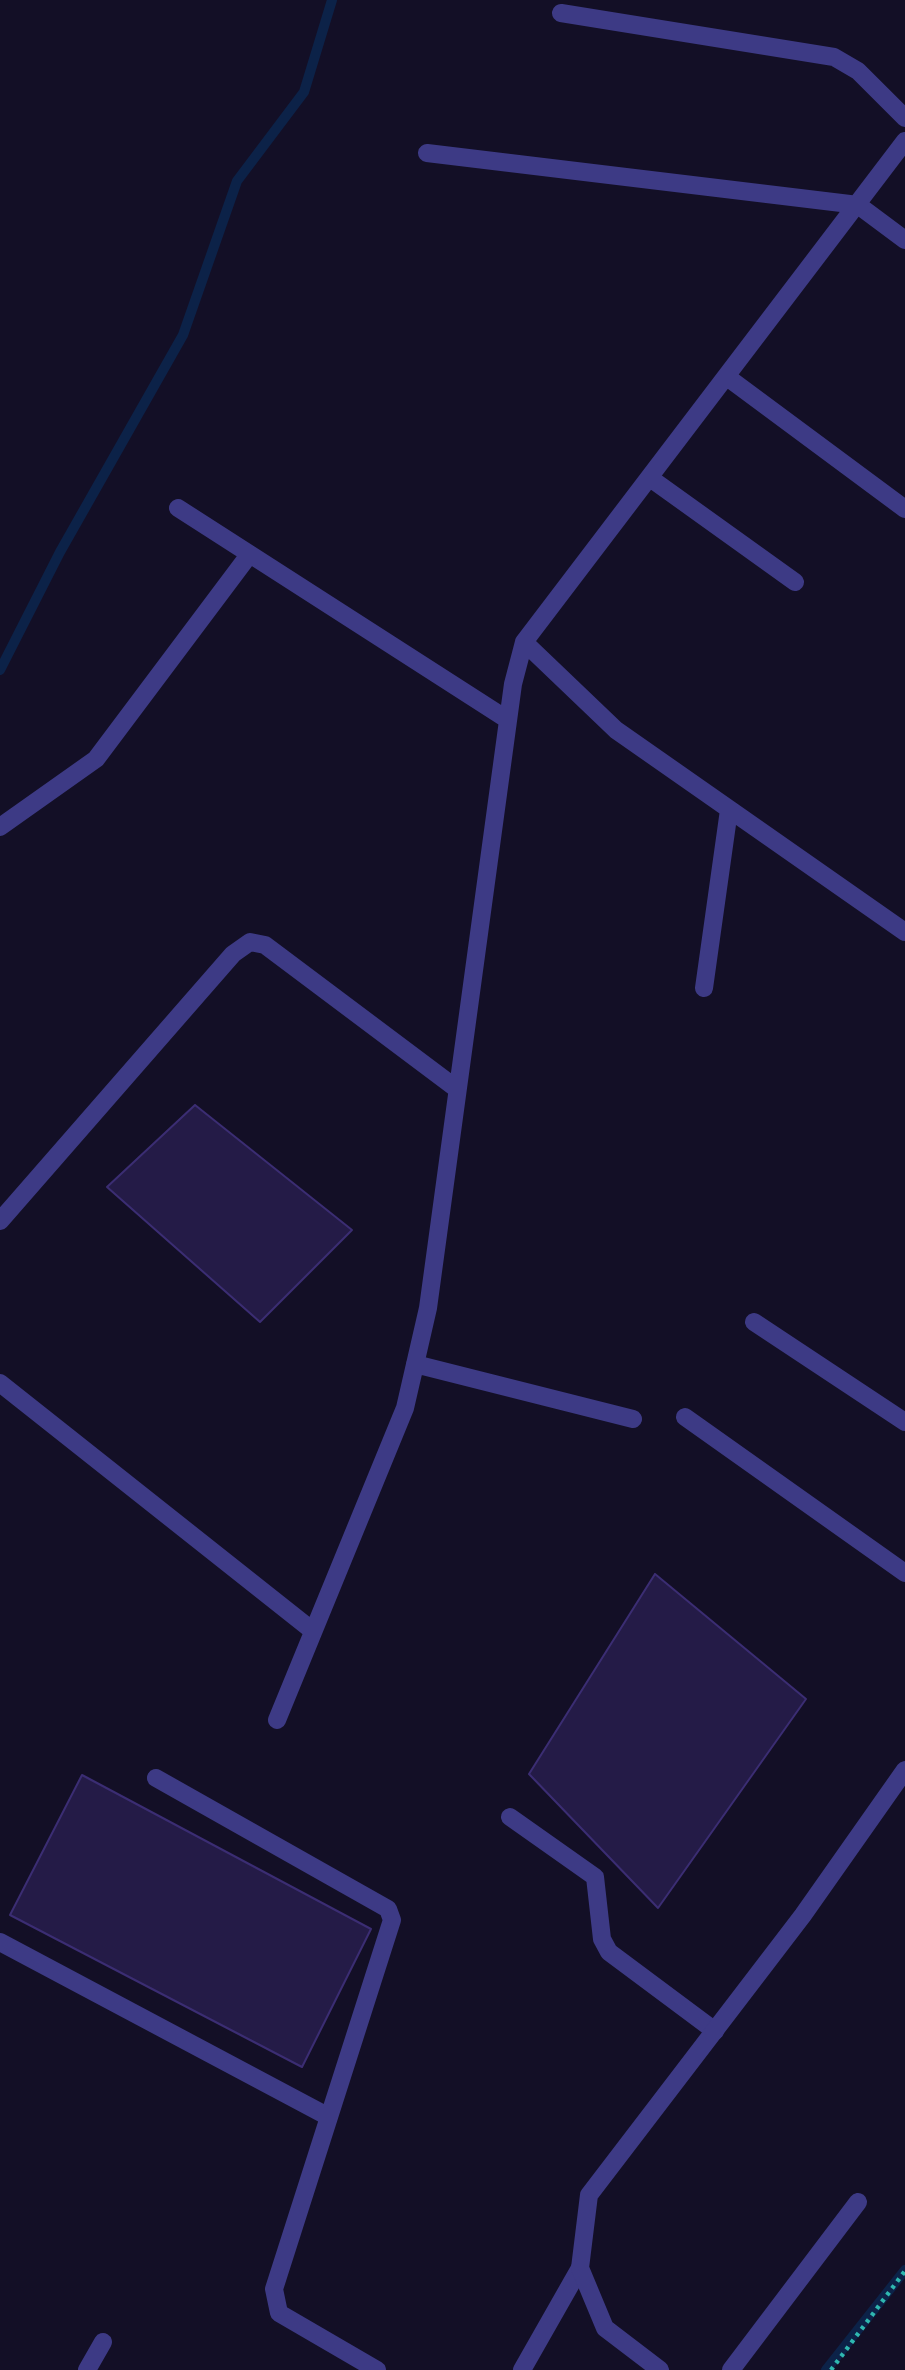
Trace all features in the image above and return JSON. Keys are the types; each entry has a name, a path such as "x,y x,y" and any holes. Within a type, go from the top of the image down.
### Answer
{"street":[{"path":"561,13 834,57 858,71 905,118"},
{"path":"277,1720 405,1408 428,1308 508,720 524,642 905,141"},
{"path":"427,153 858,205 905,240"},
{"path":"727,377 905,509"},
{"path":"650,478 795,582"},
{"path":"178,508 508,720"},
{"path":"0,827 96,760 249,555"},
{"path":"524,642 616,730 905,932"},
{"path":"704,988 729,810"},
{"path":"0,1221 233,954 250,942 265,945 457,1089"},
{"path":"754,1322 905,1422"},
{"path":"415,1364 633,1419"},
{"path":"0,1383 313,1631"},
{"path":"685,1417 905,1573"},
{"path":"522,2370 580,2268 589,2195 803,1915 905,1770"},
{"path":"156,1778 388,1909 392,1920 274,2289 274,2304 279,2313 377,2370"},
{"path":"509,1817 595,1877 602,1939 609,1952 715,2031"},
{"path":"0,1942 329,2117"},
{"path":"731,2370 858,2202"},
{"path":"580,2268 604,2328 660,2370"},
{"path":"87,2370 103,2342"}],"path":[{"path":"831,2370 905,2271"}],"building":[{"path":"195,1105 352,1230 260,1322 107,1187"},
{"path":"655,1574 806,1699 658,1908 529,1774"},
{"path":"82,1775 371,1929 302,2067 10,1915"}],"waterway":[{"path":"0,670 60,552 183,335 237,181 304,92 332,0"},
{"path":"826,2370 905,2270"}]}
